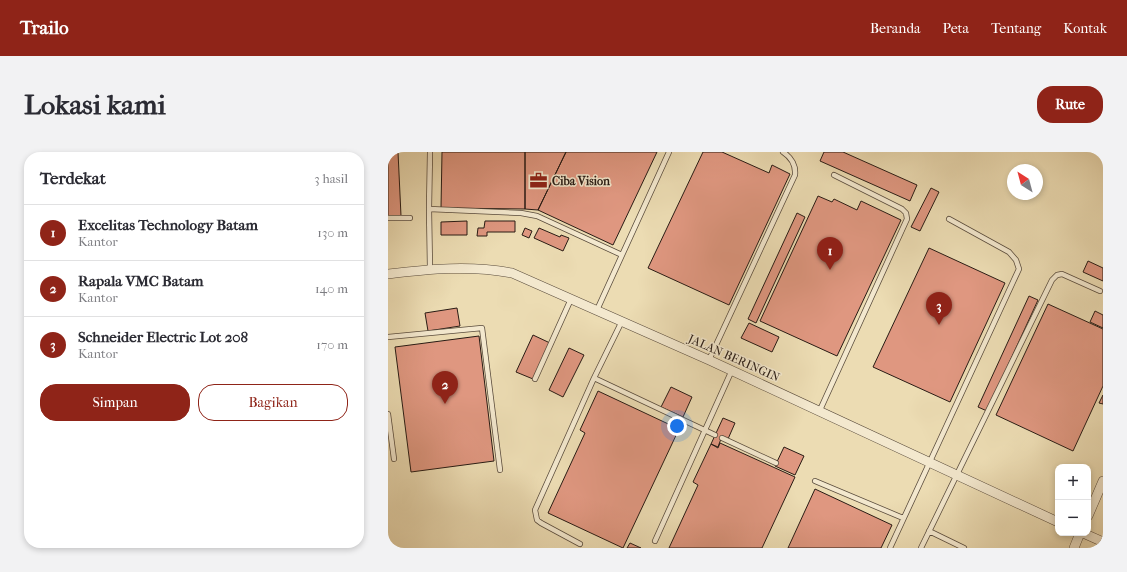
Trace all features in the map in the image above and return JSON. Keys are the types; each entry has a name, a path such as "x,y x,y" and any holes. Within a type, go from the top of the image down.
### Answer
{"street":[{"name":"JALAN BERINGIN","path":"388,274 430,269 492,269 512,273 820,410 1055,521"},
{"path":"1091,509 1103,481"},
{"path":"1074,548 1080,536"},
{"path":"1088,536 1103,542"}],"lane":[{"path":"430,152 430,269"},
{"path":"597,310 669,152"},
{"path":"710,360 795,175 792,159 783,152"},
{"path":"820,410 907,220 906,213 902,209 834,175"},
{"path":"430,209 521,213 537,216 622,254"},
{"path":"388,218 410,218"},
{"path":"890,548 1019,269 1016,260 1008,252 950,219"},
{"path":"921,548 1054,277 1062,274 1100,291"},
{"path":"535,378 571,298"},
{"path":"580,544 537,520 535,510 594,378 622,321"},
{"path":"388,337 482,328 500,470"},
{"path":"655,541 732,370"},
{"path":"594,378 715,435"},
{"path":"388,414 394,459"},
{"path":"722,438 776,463"},
{"path":"815,480 903,518"},
{"path":"929,531 964,548"}],"building":[{"path":"388,152 398,152 401,216 388,217"},
{"path":"442,152 525,152 525,209 441,208"},
{"name":"Ciba Vision","path":"525,152 566,152 538,210 525,209"},
{"path":"566,152 657,152 613,245 538,210"},
{"path":"703,152 722,152 769,173 772,165 790,174 729,305 648,268"},
{"path":"824,152 843,152 917,185 910,201 820,161"},
{"path":"931,188 939,192 920,231 911,227"},
{"path":"818,196 832,202 834,199 857,210 861,201 901,220 837,356 760,321"},
{"path":"797,213 805,217 756,323 748,319"},
{"path":"467,221 467,235 441,235 441,222"},
{"path":"485,221 515,221 515,232 487,232 487,236 477,236 478,228 484,228"},
{"path":"525,228 532,231 529,238 522,235"},
{"path":"539,228 560,237 561,235 569,238 563,251 534,238"},
{"path":"929,248 1005,283 950,402 873,367"},
{"path":"1088,261 1103,268 1103,281 1083,272"},
{"path":"1029,296 1038,300 987,411 978,407"},
{"path":"1048,304 1103,329 1103,386 1073,451 996,415"},
{"path":"457,308 460,326 428,331 425,313"},
{"path":"1095,311 1103,315 1103,328 1090,322"},
{"path":"749,323 779,337 772,352 741,338"},
{"path":"533,335 550,343 533,379 516,372"},
{"path":"479,336 494,461 411,472 395,347"},
{"path":"569,348 584,355 563,397 549,390"},
{"path":"671,387 692,397 683,417 661,407"},
{"path":"598,391 679,429 623,548 548,513 585,433 580,430"},
{"path":"1103,395 1103,404 1099,403"},
{"path":"723,418 735,423 728,439 722,436 718,447 711,444"},
{"path":"720,443 795,477 762,548 669,548 698,485 693,482 711,444 718,448"},
{"path":"784,447 804,456 795,475 775,466"},
{"path":"815,489 892,525 881,548 788,548"},
{"path":"630,543 641,548 627,548"}],"place":[{"name":"Ciba Vision","path":"539,181"},
{"name":"Excelitas Technology Batam","path":"830,270"},
{"name":"Schneider Electric Lot 208","path":"939,325"},
{"name":"Rapala VMC Batam","path":"445,404"}]}
